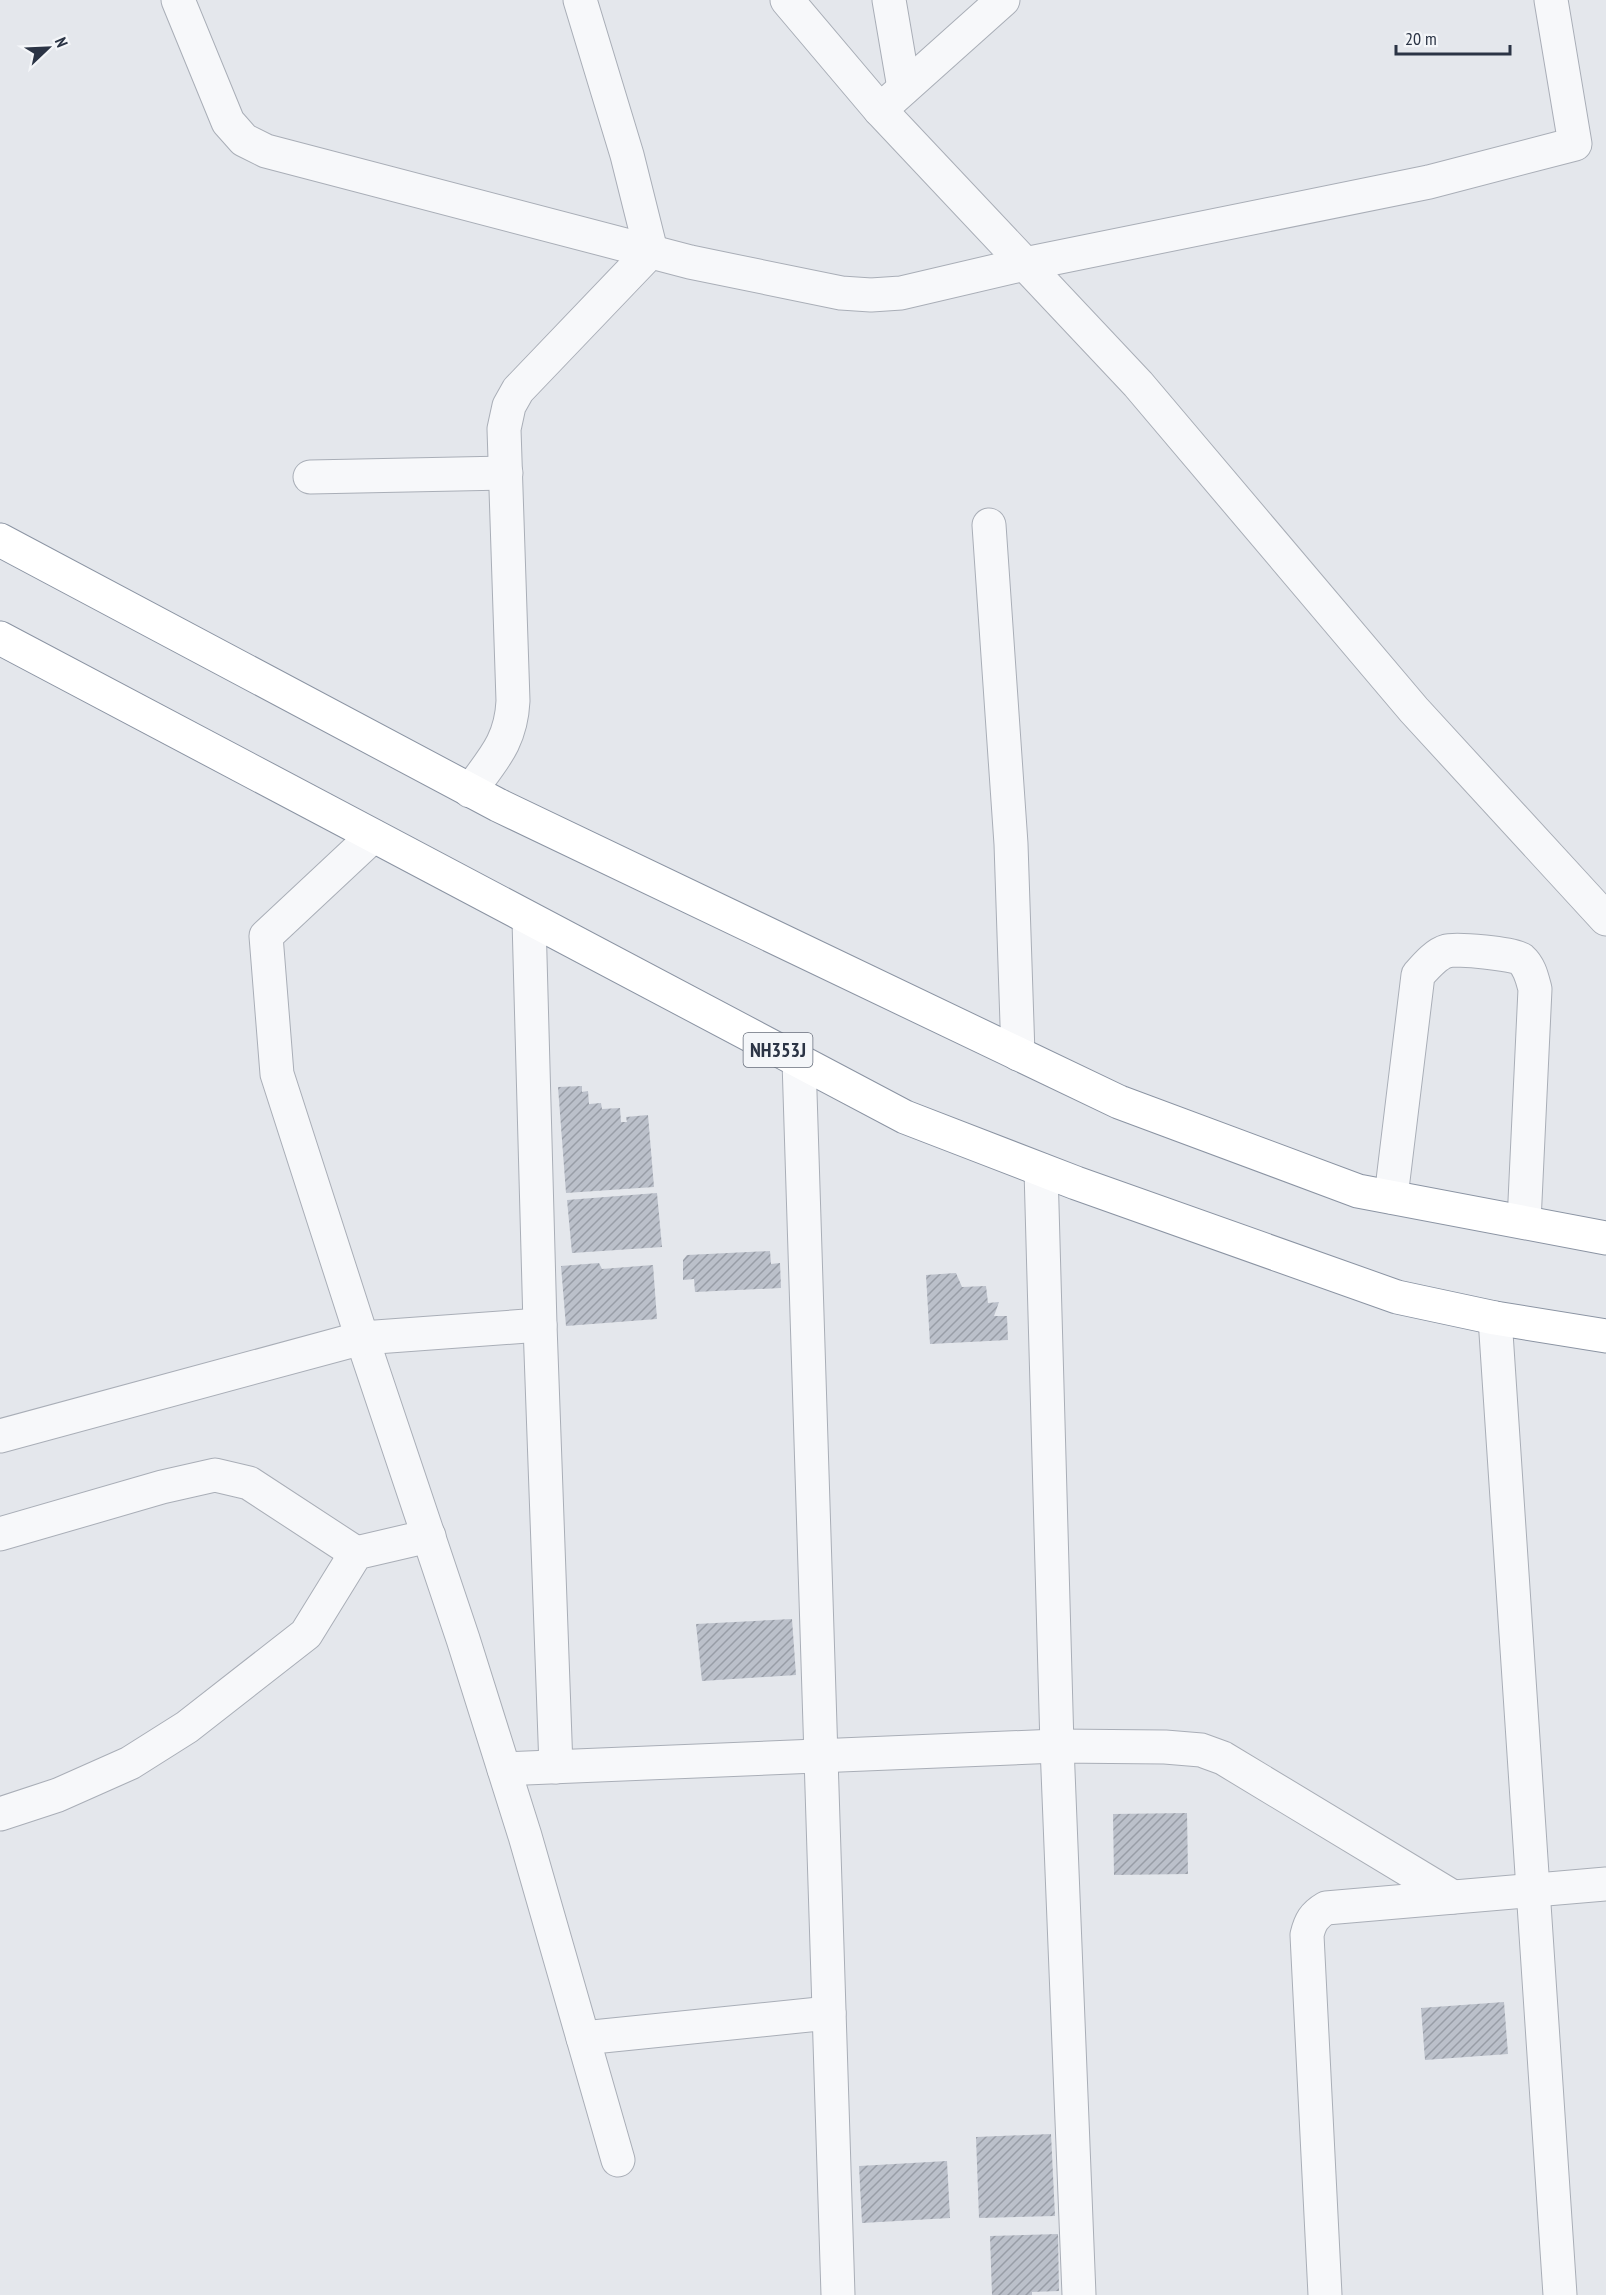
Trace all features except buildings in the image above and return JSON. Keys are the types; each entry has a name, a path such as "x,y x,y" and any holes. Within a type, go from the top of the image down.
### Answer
{"highway":[{"path":"0,540 470,791 1119,1102 1358,1191 1606,1238"},
{"name":"NH353J","path":"0,638 905,1117 1041,1170 1397,1297 1495,1318 1606,1336"}],"street":[{"path":"178,0 228,122 244,140 266,151 690,262 841,293 871,295 901,293 1025,264 1430,182 1575,144 1551,0"},
{"path":"580,0 627,155 651,251"},
{"path":"788,0 880,110 1138,384 1414,710 1606,919"},
{"path":"889,0 904,88"},
{"path":"880,110 1004,0"},
{"path":"470,791 503,746 512,723 504,429 508,406 518,390 651,251"},
{"path":"310,477 506,473"},
{"path":"989,525 1011,844 1018,1054"},
{"path":"373,836 266,936 277,1074 504,1769 618,2160"},
{"path":"529,920 540,1325 556,1767"},
{"path":"1391,1197 1418,975 1430,962 1448,950 1511,955 1521,959 1530,971 1536,989 1524,1222"},
{"path":"799,1061 838,2295"},
{"path":"1041,1170 1057,1746 1079,2295"},
{"path":"1495,1318 1560,2295"},
{"path":"0,1436 362,1338 540,1325"},
{"path":"0,1534 162,1487 215,1475 249,1483 356,1553"},
{"path":"0,1815 58,1795 130,1763 187,1727 306,1634 356,1553 429,1536"},
{"path":"504,1769 821,1754 1057,1746 1165,1747 1201,1750 1223,1758 1453,1898"},
{"path":"1325,2295 1307,1935 1310,1922 1317,1913 1326,1908 1606,1884"},
{"path":"583,2038 829,2013"}]}
